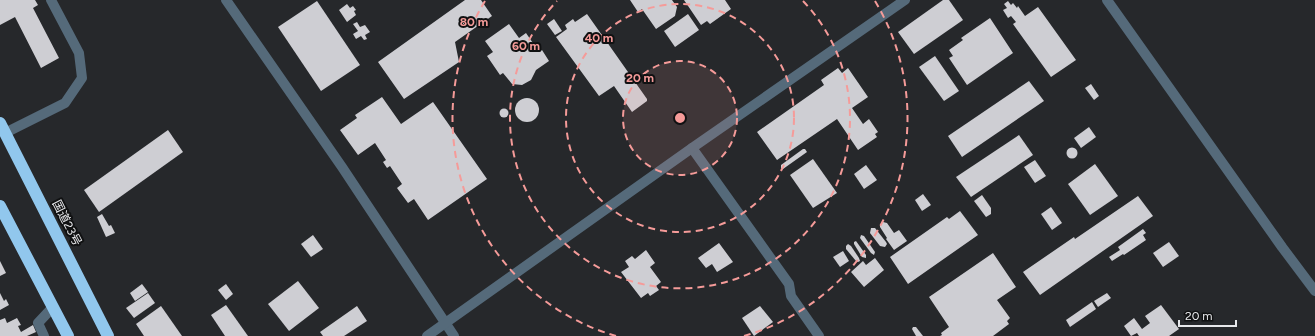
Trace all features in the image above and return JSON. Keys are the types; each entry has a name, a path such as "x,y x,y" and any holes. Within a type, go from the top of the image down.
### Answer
{"highway":[{"name":"国道23号","path":"2,128 108,336"},
{"path":"0,206 68,336"}],"street":[{"path":"2,128 65,103 82,78 79,53 51,0"},
{"path":"226,0 337,160 454,336"},
{"path":"427,336 446,324 692,148 905,0"},
{"path":"1107,0 1282,247 1315,291"},
{"path":"692,148 789,284 790,296 819,336"},
{"path":"44,336 38,323 53,306"}],"building":[{"path":"0,0 35,0 38,5 33,8 59,58 41,68 15,17 0,25"},
{"path":"465,0 481,0 492,16 455,42 459,62 404,99 378,62"},
{"path":"630,0 672,0 677,7 675,16 656,29 642,9 638,12"},
{"path":"684,0 725,0 731,9 710,24 707,21 701,25"},
{"path":"943,0 949,0 963,20 914,54 898,32"},
{"path":"317,1 360,65 321,91 278,27"},
{"path":"1008,1 1011,5 1013,3 1017,8 1018,6 1025,16 1038,7 1076,60 1051,77 1013,24 1016,22 1011,16 1008,18 1003,10 1007,8 1004,4"},
{"path":"347,4 350,8 353,6 356,10 354,11 356,15 347,22 339,10"},
{"path":"587,14 604,38 607,35 611,40 608,43 609,45 647,99 647,101 632,112 614,86 599,96 556,37 567,29 565,25 573,19 575,22"},
{"path":"688,14 699,30 675,47 664,31"},
{"path":"990,18 1013,53 967,85 949,58 953,56 949,50 963,40 961,38"},
{"path":"554,19 562,31 555,35 547,24"},
{"path":"357,22 360,27 365,25 370,32 365,35 367,39 364,40 361,36 356,39 353,34 358,31 353,24"},
{"path":"509,24 519,38 526,33 539,52 542,50 549,61 536,70 531,80 522,85 512,84 503,73 500,75 487,56 493,52 485,41"},
{"path":"935,56 959,91 944,101 919,67"},
{"path":"838,68 842,73 848,68 868,97 852,108 863,124 869,119 878,132 875,134 877,137 858,150 837,119 777,160 757,132 824,85 821,80"},
{"path":"1029,81 1044,101 962,157 948,136"},
{"path":"1091,84 1099,96 1094,100 1085,88"},
{"path":"382,97 401,124 433,102 487,179 428,220 414,199 408,203 397,188 402,184 390,166 387,168 383,162 386,160 375,143 358,155 340,130 357,118 355,115"},
{"path":"527,98 535,102 539,110 535,118 527,122 519,118 515,110 519,102"},
{"path":"502,109 506,109 508,113 506,117 502,117 500,115 500,111"},
{"path":"1089,127 1096,137 1081,148 1074,138"},
{"path":"168,130 183,152 99,212 84,190"},
{"path":"1019,135 1033,155 971,197 956,177"},
{"path":"1070,148 1074,148 1076,149 1076,157 1070,158 1067,155 1067,151"},
{"path":"803,149 807,152 783,169 781,168 781,165"},
{"path":"813,159 837,193 813,208 790,175"},
{"path":"1035,160 1046,176 1035,183 1024,167"},
{"path":"1095,164 1118,196 1090,215 1068,184"},
{"path":"866,165 877,180 864,189 854,174"},
{"path":"923,194 931,205 922,211 915,200"},
{"path":"982,195 991,208 991,214 986,217 974,201"},
{"path":"1138,196 1153,216 1040,295 1023,272"},
{"path":"1051,207 1062,223 1052,230 1041,214"},
{"path":"960,211 978,235 908,284 890,257 947,217 949,219"},
{"path":"102,214 109,226 111,225 115,233 106,237 97,217"},
{"path":"883,222 887,223 894,233 899,230 907,241 894,250 880,227"},
{"path":"871,228 875,228 886,242 887,244 885,247 880,246 870,233"},
{"path":"1143,229 1146,233 1143,235 1146,240 1124,255 1123,254 1112,261 1109,257 1120,250 1118,247"},
{"path":"313,235 323,249 311,257 301,244"},
{"path":"861,235 864,236 875,252 874,255 860,238"},
{"path":"856,241 866,255 866,258 862,257 854,244"},
{"path":"1169,242 1179,256 1163,267 1153,253"},
{"path":"719,243 733,262 717,272 712,264 706,268 698,258"},
{"path":"848,244 851,246 860,261 856,261 846,249"},
{"path":"646,250 655,263 650,267 661,282 656,286 659,290 650,296 648,293 641,298 621,272 629,267 625,261 632,256 635,259"},
{"path":"843,251 849,261 840,267 833,257"},
{"path":"993,253 1016,287 997,300 1010,318 1007,321 1009,324 993,336 940,336 942,335 941,333 949,327 929,297"},
{"path":"875,258 884,270 864,287 851,272 863,261 866,265"},
{"path":"0,261 6,273 0,276"},
{"path":"298,281 319,308 289,331 268,304"},
{"path":"142,284 148,292 135,301 130,293"},
{"path":"226,284 233,294 226,300 218,290"},
{"path":"0,293 4,301 6,299 9,305 0,310"},
{"path":"148,293 155,303 134,318 126,308"},
{"path":"1107,293 1111,298 1098,307 1094,301"},
{"path":"1092,302 1096,309 1070,327 1066,320"},
{"path":"226,305 248,336 225,336 211,315"},
{"path":"1161,305 1179,329 1169,336 1139,336 1137,333 1131,336 1124,326 1134,318 1142,329 1150,323 1145,316"},
{"path":"161,306 182,336 144,336 136,324"},
{"path":"357,306 367,321 344,336 323,336 320,332"},
{"path":"760,306 773,322 754,336 742,318"},
{"path":"5,318 7,323 17,318 21,325 18,326 21,332 33,325 36,332 27,336 0,336 0,320"},
{"path":"913,327 916,327 923,336 916,336 912,329"}]}
